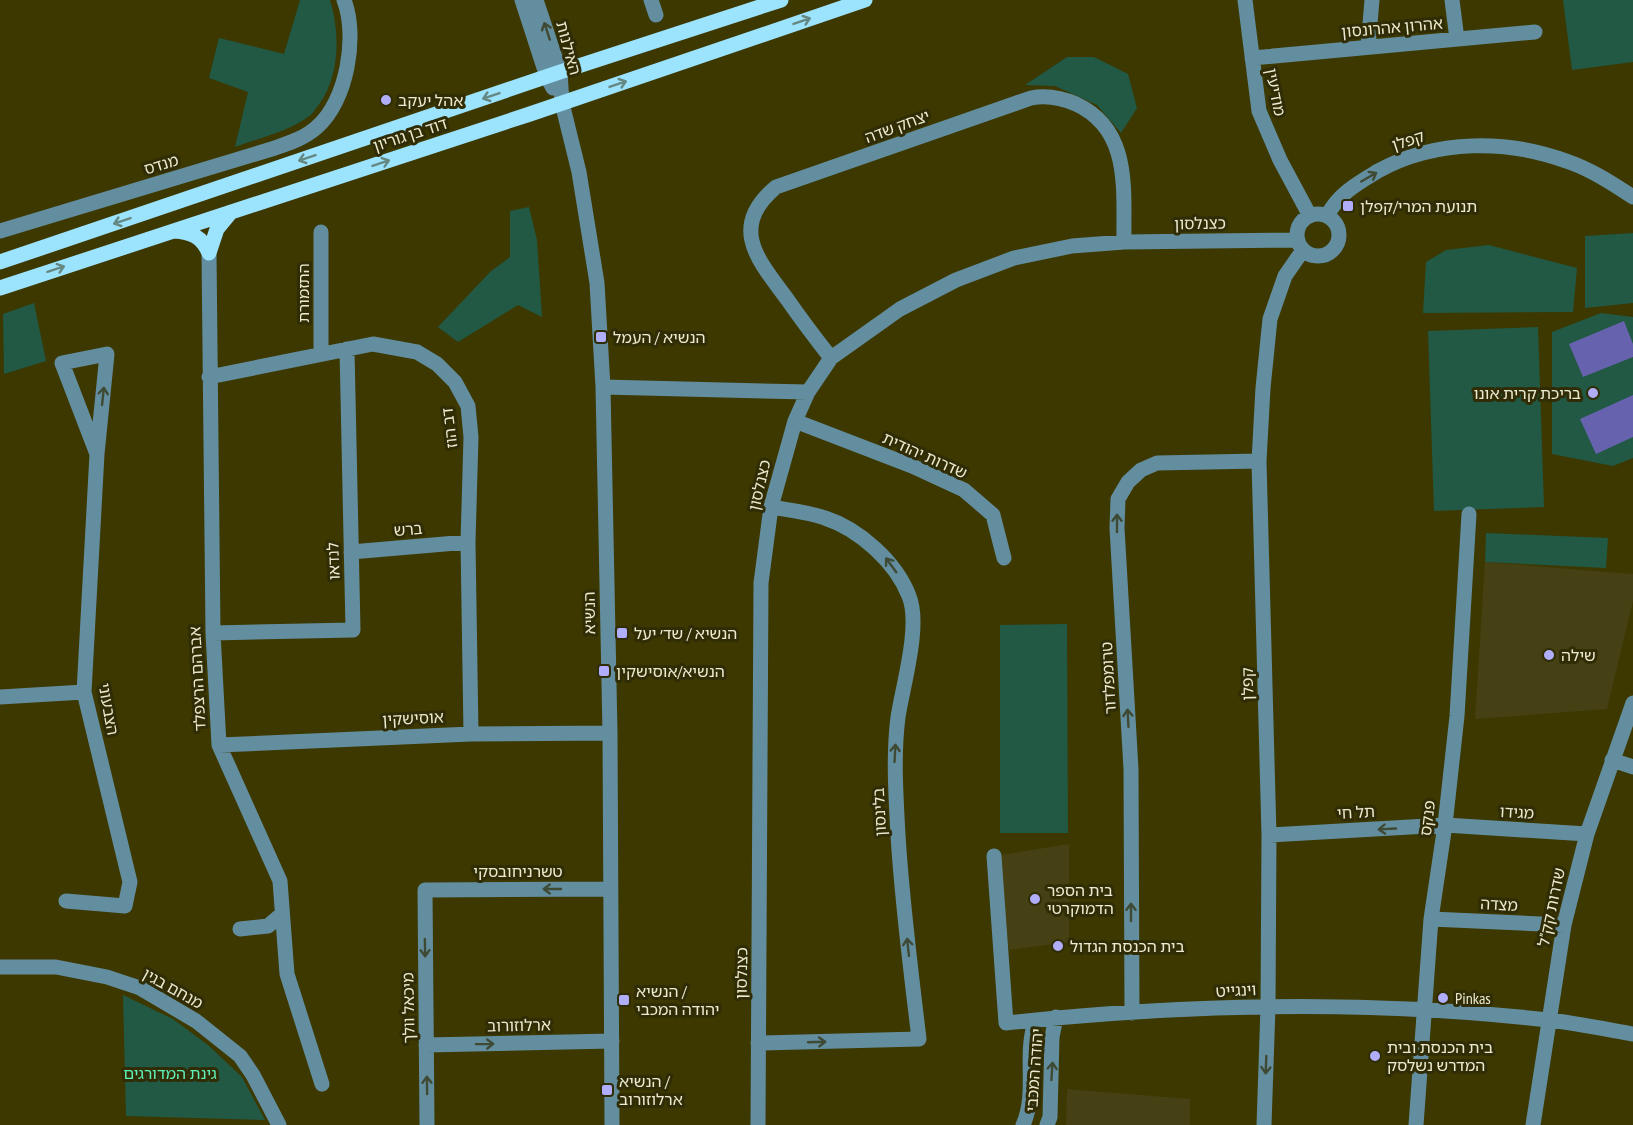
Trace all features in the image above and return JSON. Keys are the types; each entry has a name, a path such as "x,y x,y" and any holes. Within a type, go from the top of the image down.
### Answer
{"main road":[{"name":"דוד בן גוריון","path":"0,262 553,74 781,0"},
{"name":"דוד בן גוריון","path":"0,288 562,103 865,0"},
{"path":"209,254 217,229 231,212"},
{"path":"174,231 198,237 205,244 209,254"}],"street":[{"name":"מנדס","path":"0,231 275,148 299,139 316,128 326,118 337,99 348,61 351,37 344,0"},
{"name":"האילנות","path":"522,0 553,74"},
{"name":"האילנות","path":"536,0 562,103"},
{"path":"651,0 656,15"},
{"name":"מודיעין","path":"1245,0 1259,111 1294,188 1310,216"},
{"path":"1368,47 1372,0"},
{"path":"1452,0 1457,39"},
{"name":"אהרון אהרונסון","path":"1252,58 1535,32"},
{"name":"יצחק שדה","path":"831,358 757,258 750,232 753,217 759,204 776,187 1031,98 1040,96 1062,99 1080,106 1104,124 1118,148 1122,172 1124,242"},
{"name":"הנשיא","path":"562,103 579,172 597,283 603,387 610,733 612,1125"},
{"name":"קפלן","path":"1328,216 1334,204 1354,186 1385,167 1412,156 1441,149 1480,146 1519,149 1568,161 1602,177 1633,197"},
{"path":"1319,214 1328,216 1339,231 1340,238 1334,250 1318,257 1301,245 1298,228 1310,216 1319,214"},
{"name":"התזמורת","path":"321,232 321,354"},
{"name":"כצנלסון","path":"758,1125 761,583 771,507 795,421 808,392 831,358 900,309 956,280 1014,258 1072,246 1124,242 1301,245"},
{"name":"קפלן","path":"1264,1125 1268,1007 1269,835 1259,461 1270,319 1285,276 1301,245"},
{"name":"אברהם הרצפלד","path":"209,254 213,633 219,745 280,881 287,974 322,1084"},
{"name":"דב הוז","path":"209,377 373,344 417,352 437,364 455,382 468,406 471,437 468,542 471,734"},
{"name":"לנדאו","path":"213,633 353,630 347,350"},
{"name":"הצבעוני","path":"66,901 125,906 130,882 84,692 97,454 107,354 62,363 97,454"},
{"path":"603,387 808,392"},
{"name":"שדרות יהודית","path":"795,421 912,466 964,490 993,515 1004,558"},
{"name":"טרומפלדור","path":"1132,1013 1131,769 1117,528 1118,499 1128,482 1141,470 1157,463 1259,461"},
{"name":"בלינסון","path":"758,1043 919,1039 902,887 894,756 912,638 910,597 883,554 859,537 825,518 771,507"},
{"name":"פנקס","path":"1416,1125 1431,919 1445,825 1457,716 1469,514"},
{"name":"ברש","path":"351,552 468,542"},
{"path":"0,697 84,692"},
{"name":"שדרות קק\"ל","path":"1533,1125 1564,925 1587,834 1611,760 1633,703"},
{"name":"אוסישקין","path":"219,745 471,734 610,733"},
{"path":"1611,760 1633,767"},
{"name":"תל חי","path":"1269,835 1445,825"},
{"name":"מגידו","path":"1445,825 1587,834"},
{"name":"וינגייט","path":"994,856 1006,1023 1056,1017 1268,1007 1424,1010 1548,1020 1633,1034"},
{"name":"טשרניחובסקי","path":"425,890 611,889"},
{"name":"מיכאל וולך","path":"425,890 427,1125"},
{"path":"240,929 268,926 282,914"},
{"name":"מצדה","path":"1431,919 1564,925"},
{"name":"מנחם בגין","path":"0,967 56,967 107,977 149,993 196,1021 240,1056 253,1075 279,1125"},
{"name":"יהודה המכבי","path":"1047,1125 1050,1117 1052,1037 1056,1017"},
{"name":"יהודה המכבי","path":"1023,1125 1027,1117 1030,1094 1031,1031 1036,1020"},
{"name":"ארלוזורוב","path":"426,1045 612,1041"}],"shaded area":[{"path":"1624,321 1633,344 1633,357 1583,377 1569,344"},
{"path":"1633,395 1633,437 1596,454 1580,419"},
{"name":"שילה","path":"1485,562 1633,574 1633,601 1607,709 1475,719"},
{"name":"בית הספר הדמוקרטי","path":"1069,844 1069,942 1009,950 994,856"},
{"path":"1067,1089 1190,1099 1190,1125 1066,1125"}],"green space":[{"path":"300,0 330,0 337,39 335,67 327,92 313,113 300,122 282,131 235,147 248,92 209,78 219,38 284,54"},
{"path":"1563,0 1633,0 1633,62 1572,70"},
{"path":"1067,57 1094,57 1128,74 1137,108 1121,133 1097,105 1055,86 1025,85"},
{"path":"529,207 537,240 542,317 518,305 458,342 438,327 490,272 510,257 510,211"},
{"path":"1633,233 1633,303 1585,308 1585,236"},
{"path":"1489,245 1577,268 1573,312 1423,313 1426,262 1446,250"},
{"path":"34,303 46,361 4,374 3,314"},
{"name":"בריכת קרית אונו","path":"1601,313 1633,317 1633,458 1613,466 1552,454 1552,332"},
{"path":"1538,327 1544,507 1434,511 1428,331"},
{"path":"1486,533 1608,538 1606,568 1485,562"},
{"path":"1067,624 1068,833 1000,833 1000,625"},
{"name":"גינת המדורגים","path":"123,995 173,1019 208,1045 242,1077 265,1120 126,1116"}],"place":[{"name":"אהל יעקב","path":"386,100"},
{"name":"תנועת המרי/קפלן","path":"1348,206"},
{"name":"הנשיא / העמל","path":"601,337"},
{"name":"בריכת קרית אונו","path":"1593,393"},
{"name":"הנשיא / שד׳ יעל","path":"622,633"},
{"name":"שילה","path":"1549,655"},
{"name":"הנשיא/אוסישקין","path":"604,671"},
{"name":"בית הספר הדמוקרטי","path":"1035,899"},
{"name":"בית הכנסת הגדול","path":"1058,946"},
{"name":"Pinkas","path":"1443,998"},
{"name":"הנשיא / יהודה המכבי","path":"624,1000"},
{"name":"בית הכנסת ובית המדרש נשלסק","path":"1375,1056"},
{"name":"הנשיא / ארלוזורוב","path":"607,1090"}]}
